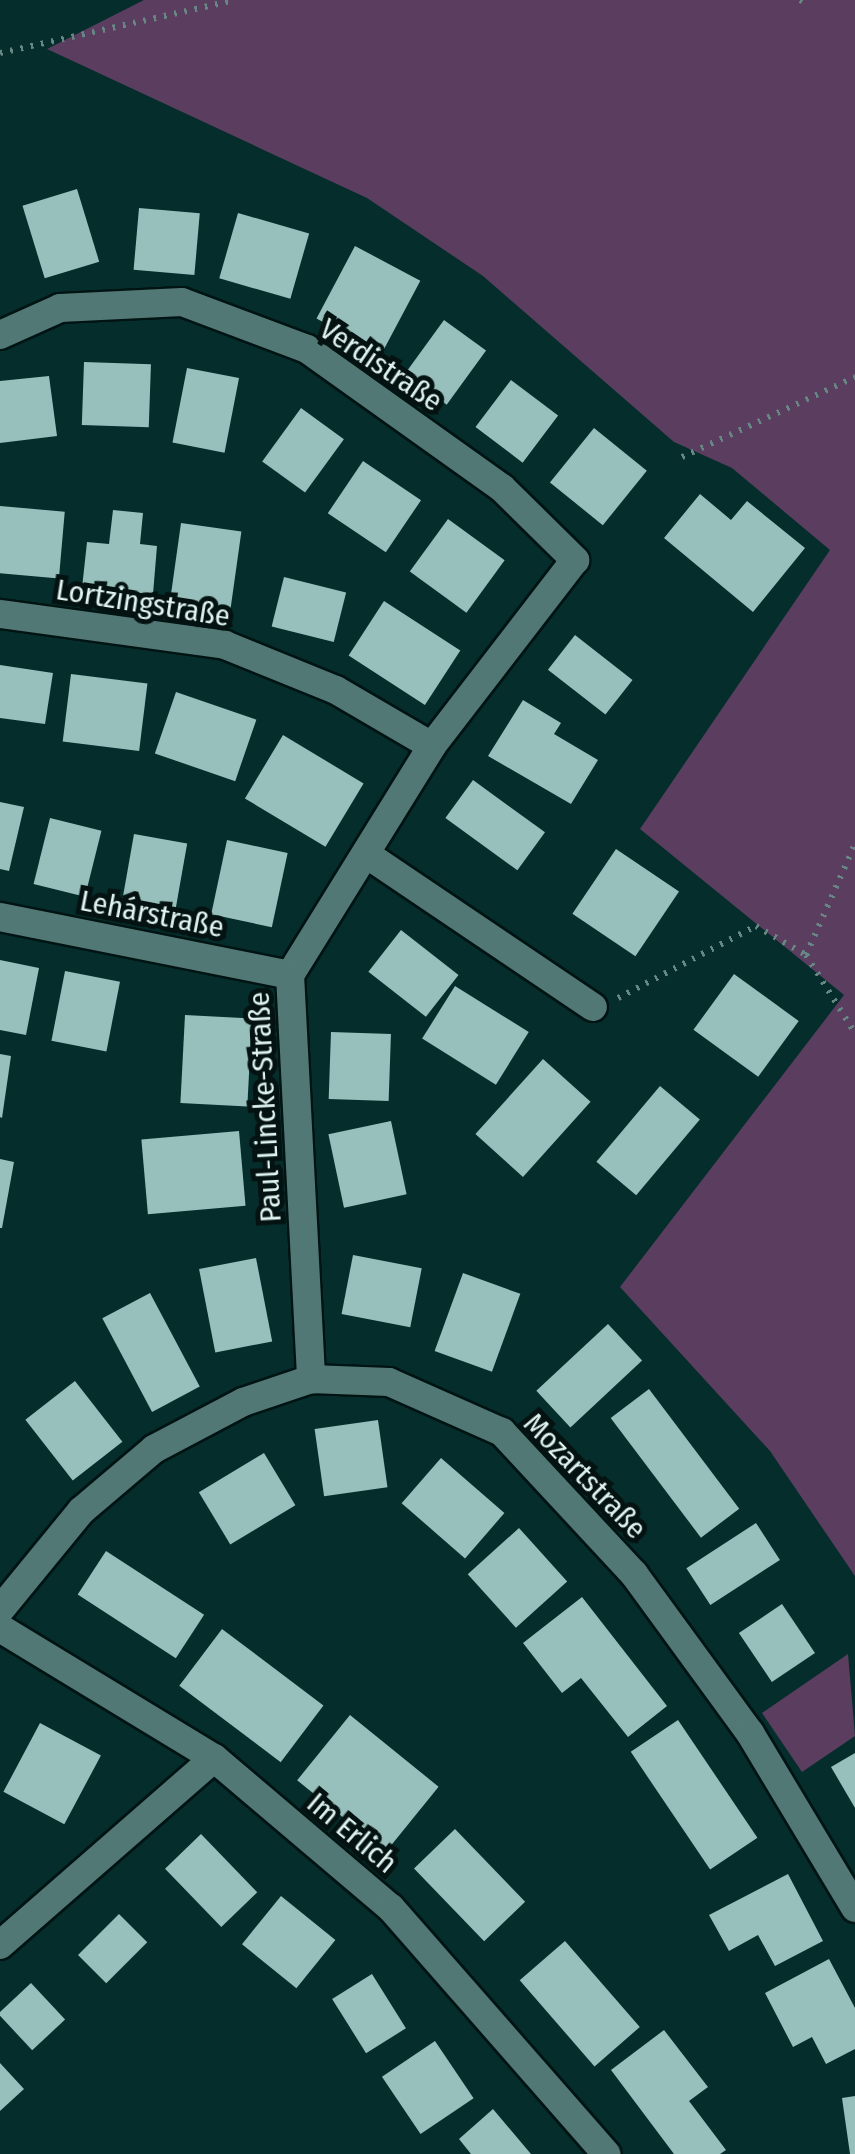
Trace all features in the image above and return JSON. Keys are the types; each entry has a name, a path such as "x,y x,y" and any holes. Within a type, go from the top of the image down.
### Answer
{"street":[{"name":"Verdistraße","path":"0,335 60,308 182,302 307,349 502,488 575,560"},
{"name":"Paul-Lincke-Straße","path":"312,1379 290,975 369,856 432,746 575,560"},
{"name":"Lortzingstraße","path":"0,614 225,645 336,690 432,746"},
{"path":"369,856 593,1006"},
{"name":"Lehárstraße","path":"0,916 290,975"},
{"name":"Mozartstraße","path":"0,1610 80,1511 154,1449 243,1402 312,1379 389,1382 502,1432 634,1574 750,1733 855,1908"},
{"name":"Im Erlich","path":"0,1628 214,1758 391,1908 606,2154"},
{"path":"0,1945 214,1758"}],"path":[{"path":"0,53 235,0"},
{"path":"682,456 855,377"},
{"path":"806,955 855,844"},
{"path":"593,1006 756,926 806,955 855,1034"}],"shaded area":[{"path":"144,0 855,0 855,1576 770,1451 620,1287 844,995 640,829 830,550 732,468 674,442 483,276 367,198 47,49"},
{"path":"848,1654 855,1736 802,1772 762,1713"}],"building":[{"path":"77,189 99,262 45,278 22,206"},
{"path":"139,208 200,213 194,275 134,270"},
{"path":"238,213 309,233 290,299 219,278"},
{"path":"355,246 420,281 382,353 317,318"},
{"path":"444,320 486,351 447,405 405,374"},
{"path":"84,362 151,364 149,427 82,425"},
{"path":"187,368 239,378 225,453 172,443"},
{"path":"49,376 57,436 0,443 0,381"},
{"path":"511,380 558,416 523,463 475,427"},
{"path":"301,408 344,439 305,493 262,461"},
{"path":"594,428 647,471 603,525 550,482"},
{"path":"363,461 421,500 386,552 328,513"},
{"path":"700,494 731,520 747,501 805,548 753,612 664,538"},
{"path":"0,506 65,512 59,578 0,573"},
{"path":"113,510 143,513 140,544 157,546 153,594 82,588 87,542 109,544"},
{"path":"448,519 505,560 466,613 410,572"},
{"path":"181,523 241,531 231,608 170,599"},
{"path":"284,577 346,592 334,642 272,626"},
{"path":"384,601 460,651 425,705 349,656"},
{"path":"575,635 633,680 605,715 548,670"},
{"path":"0,665 53,673 45,724 0,718"},
{"path":"71,674 147,683 139,751 63,741"},
{"path":"176,692 256,720 235,781 155,753"},
{"path":"523,700 561,723 554,734 598,760 571,804 488,756"},
{"path":"283,735 364,783 325,847 245,798"},
{"path":"473,780 545,832 517,870 445,818"},
{"path":"0,802 24,807 9,871 0,869"},
{"path":"50,818 101,831 85,897 34,884"},
{"path":"134,834 187,843 176,907 123,898"},
{"path":"227,840 288,853 272,927 211,914"},
{"path":"616,849 679,891 635,956 572,914"},
{"path":"401,930 459,975 426,1017 368,972"},
{"path":"0,960 39,968 26,1035 0,1030"},
{"path":"65,971 120,982 106,1051 51,1041"},
{"path":"734,974 799,1021 758,1077 693,1030"},
{"path":"455,986 529,1032 496,1085 422,1039"},
{"path":"185,1015 252,1019 247,1106 180,1103"},
{"path":"331,1032 391,1034 389,1101 329,1099"},
{"path":"0,1054 11,1056 2,1118 0,1117"},
{"path":"543,1059 591,1102 523,1177 475,1134"},
{"path":"660,1086 700,1119 636,1195 596,1162"},
{"path":"391,1121 407,1194 344,1208 328,1134"},
{"path":"239,1131 246,1206 148,1214 141,1140"},
{"path":"0,1159 14,1162 2,1228 0,1228"},
{"path":"353,1255 422,1268 410,1327 342,1314"},
{"path":"256,1258 272,1341 215,1353 199,1269"},
{"path":"463,1273 520,1294 492,1372 435,1351"},
{"path":"150,1293 200,1387 152,1412 102,1318"},
{"path":"608,1324 642,1361 570,1427 536,1391"},
{"path":"75,1381 122,1442 73,1480 25,1420"},
{"path":"649,1389 739,1509 701,1538 611,1418"},
{"path":"378,1420 387,1487 324,1496 315,1429"},
{"path":"264,1453 295,1505 230,1544 199,1492"},
{"path":"441,1458 504,1513 465,1558 402,1503"},
{"path":"756,1523 780,1560 710,1605 686,1568"},
{"path":"519,1528 567,1582 516,1628 468,1574"},
{"path":"106,1551 204,1615 176,1658 78,1595"},
{"path":"582,1597 667,1706 628,1737 581,1678 562,1693 523,1643"},
{"path":"782,1604 815,1653 772,1682 739,1633"},
{"path":"222,1629 323,1705 281,1762 179,1686"},
{"path":"350,1715 439,1787 386,1852 297,1780"},
{"path":"678,1720 757,1838 710,1870 631,1752"},
{"path":"40,1723 101,1755 64,1824 3,1792"},
{"path":"855,1753 855,1808 831,1767"},
{"path":"455,1829 525,1902 484,1941 414,1869"},
{"path":"201,1834 257,1892 221,1927 165,1869"},
{"path":"788,1874 823,1941 775,1966 758,1935 729,1951 709,1915"},
{"path":"281,1896 335,1940 296,1988 242,1944"},
{"path":"119,1914 147,1942 106,1983 78,1955"},
{"path":"565,1941 640,2027 595,2066 520,1980"},
{"path":"829,1959 855,2008 855,2049 826,2064 812,2037 793,2047 765,1993"},
{"path":"372,1974 406,2028 366,2053 332,1999"},
{"path":"31,1983 65,2020 32,2050 0,2016"},
{"path":"664,2030 708,2087 689,2101 726,2150 720,2154 674,2154 611,2070"},
{"path":"435,2041 474,2098 421,2134 382,2077"},
{"path":"0,2063 24,2089 0,2111"},
{"path":"855,2096 855,2154 850,2154 842,2098"},
{"path":"493,2109 531,2154 471,2154 459,2139"}]}
